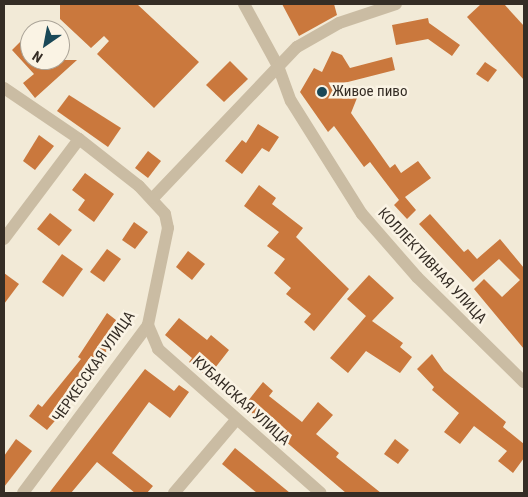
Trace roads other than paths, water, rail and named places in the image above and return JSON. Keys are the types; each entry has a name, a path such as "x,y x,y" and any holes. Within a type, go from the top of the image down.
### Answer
{"street":[{"name":"КОЛЛЕКТИВНАЯ УЛИЦА","path":"244,4 278,66 291,101 362,214 430,291 524,382"},
{"path":"153,198 278,66 318,33 396,4"},
{"name":"ЧЕРКЕССКАЯ УЛИЦА","path":"4,88 79,139 153,198 165,214 168,228 148,325 23,493"},
{"path":"4,239 79,139"},
{"name":"КУБАНСКАЯ УЛИЦА","path":"148,325 158,348 236,420 321,493"},
{"path":"174,493 236,420"}],"place":[{"name":"Живое пиво","path":"322,92"}]}
